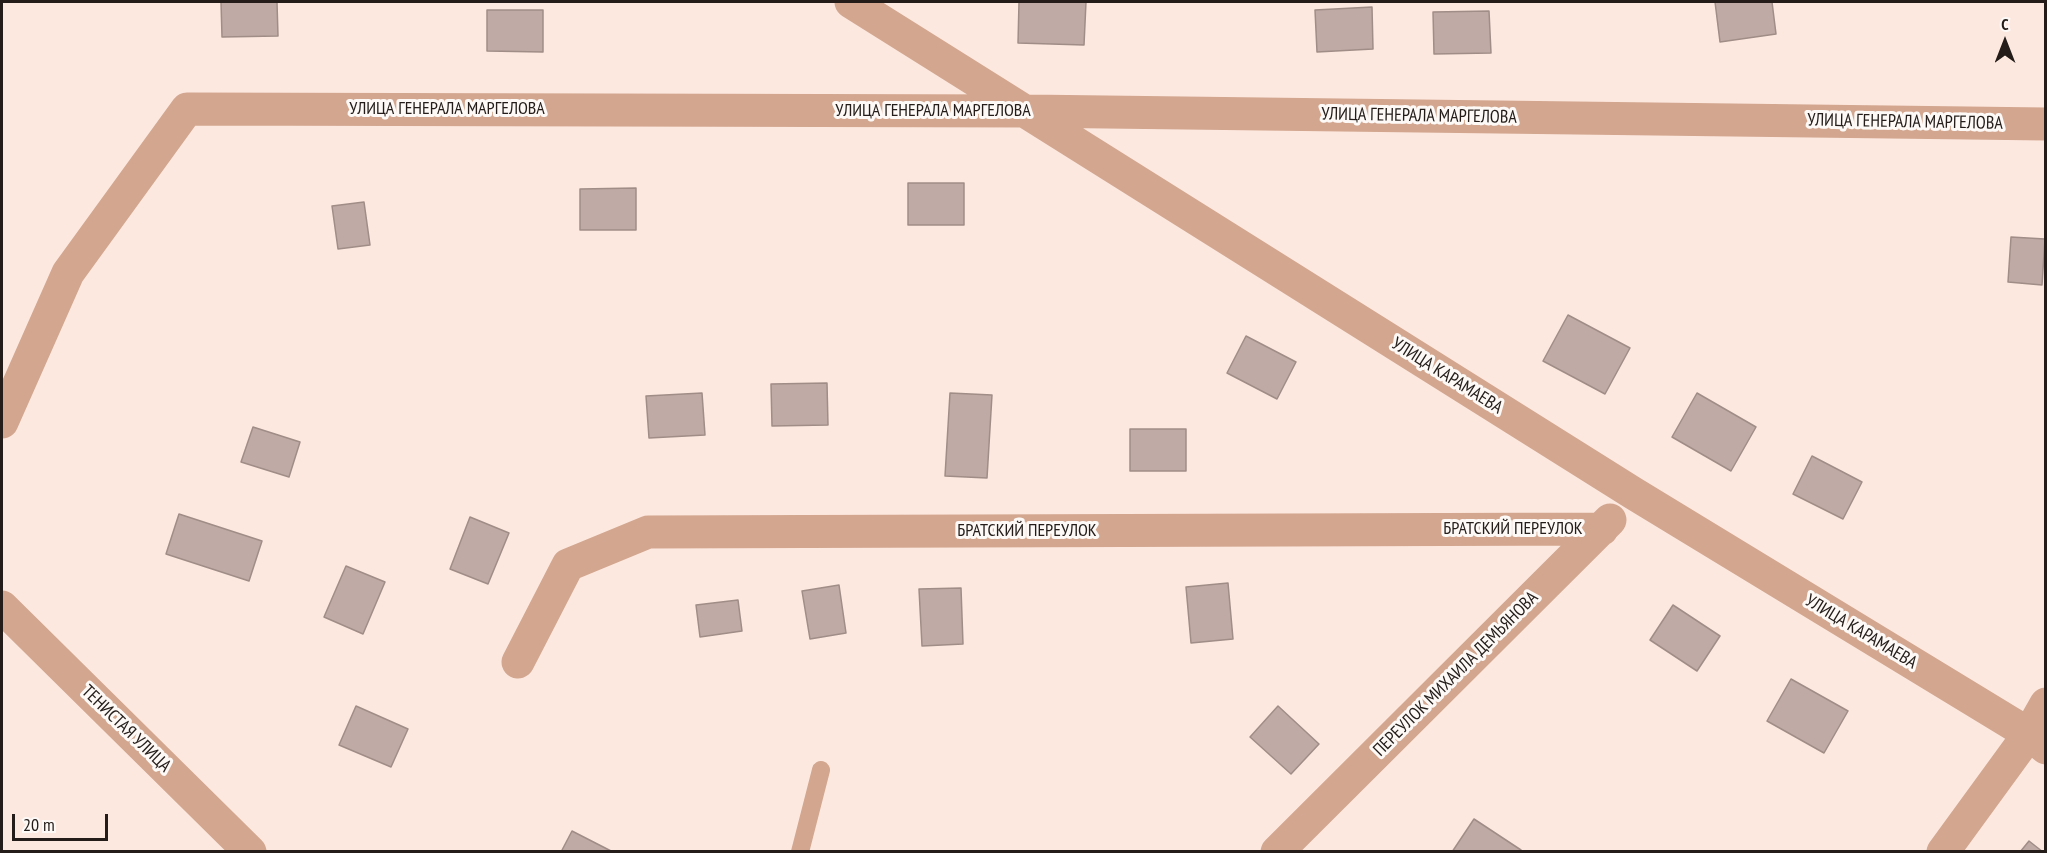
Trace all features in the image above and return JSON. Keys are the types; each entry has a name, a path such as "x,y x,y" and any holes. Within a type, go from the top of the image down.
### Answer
{"street":[{"name":"УЛИЦА КАРАМАЕВА","path":"851,2 1028,111 1633,494 2037,741"},
{"name":"УЛИЦА ГЕНЕРАЛА МАРГЕЛОВА","path":"2,422 68,273 187,109 1028,111 2046,124"},
{"name":"ПЕРЕУЛОК МИХАИЛА ДЕМЬЯНОВА","path":"1277,852 1602,529 1633,494"},
{"name":"БРАТСКИЙ ПЕРЕУЛОК","path":"518,662 568,565 648,532 1602,529"},
{"name":"ТЕНИСТАЯ УЛИЦА","path":"2,607 250,852"},
{"path":"1943,852 2037,741 2046,704"}],"lane":[{"path":"800,852 821,770"}],"building":[{"path":"221,2 277,2 278,36 222,37"},
{"path":"1019,2 1086,2 1084,45 1018,43"},
{"path":"1715,2 1772,2 1776,34 1720,42"},
{"path":"1372,7 1373,49 1317,52 1315,10"},
{"path":"487,10 543,10 543,52 487,51"},
{"path":"1489,11 1491,53 1434,54 1433,12"},
{"path":"908,183 964,183 964,225 908,225"},
{"path":"636,188 636,230 580,230 580,189"},
{"path":"364,202 370,245 338,249 332,206"},
{"path":"2011,237 2045,239 2042,285 2008,282"},
{"path":"1568,315 1630,348 1605,394 1543,361"},
{"path":"1246,336 1296,362 1277,399 1227,373"},
{"path":"827,383 828,425 772,426 771,384"},
{"path":"702,393 705,435 649,438 646,396"},
{"path":"950,393 992,395 987,478 945,476"},
{"path":"1697,393 1756,427 1731,471 1672,437"},
{"path":"253,427 300,442 289,477 241,462"},
{"path":"1130,429 1186,429 1186,471 1130,471"},
{"path":"1812,456 1862,482 1843,519 1793,494"},
{"path":"179,514 262,541 249,581 166,554"},
{"path":"470,517 509,533 488,584 450,569"},
{"path":"346,566 385,582 363,634 324,617"},
{"path":"1228,583 1233,639 1191,643 1186,587"},
{"path":"839,585 846,633 810,639 802,591"},
{"path":"961,588 963,644 922,646 919,589"},
{"path":"738,600 742,631 700,637 696,605"},
{"path":"1673,605 1720,636 1697,671 1650,640"},
{"path":"1791,679 1848,711 1824,753 1767,721"},
{"path":"356,706 408,729 391,767 339,745"},
{"path":"1278,706 1319,744 1291,774 1250,737"},
{"path":"1474,819 1521,850 1520,852 1452,852"},
{"path":"572,831 613,852 561,852"},
{"path":"2029,841 2043,852 2020,852"}]}
